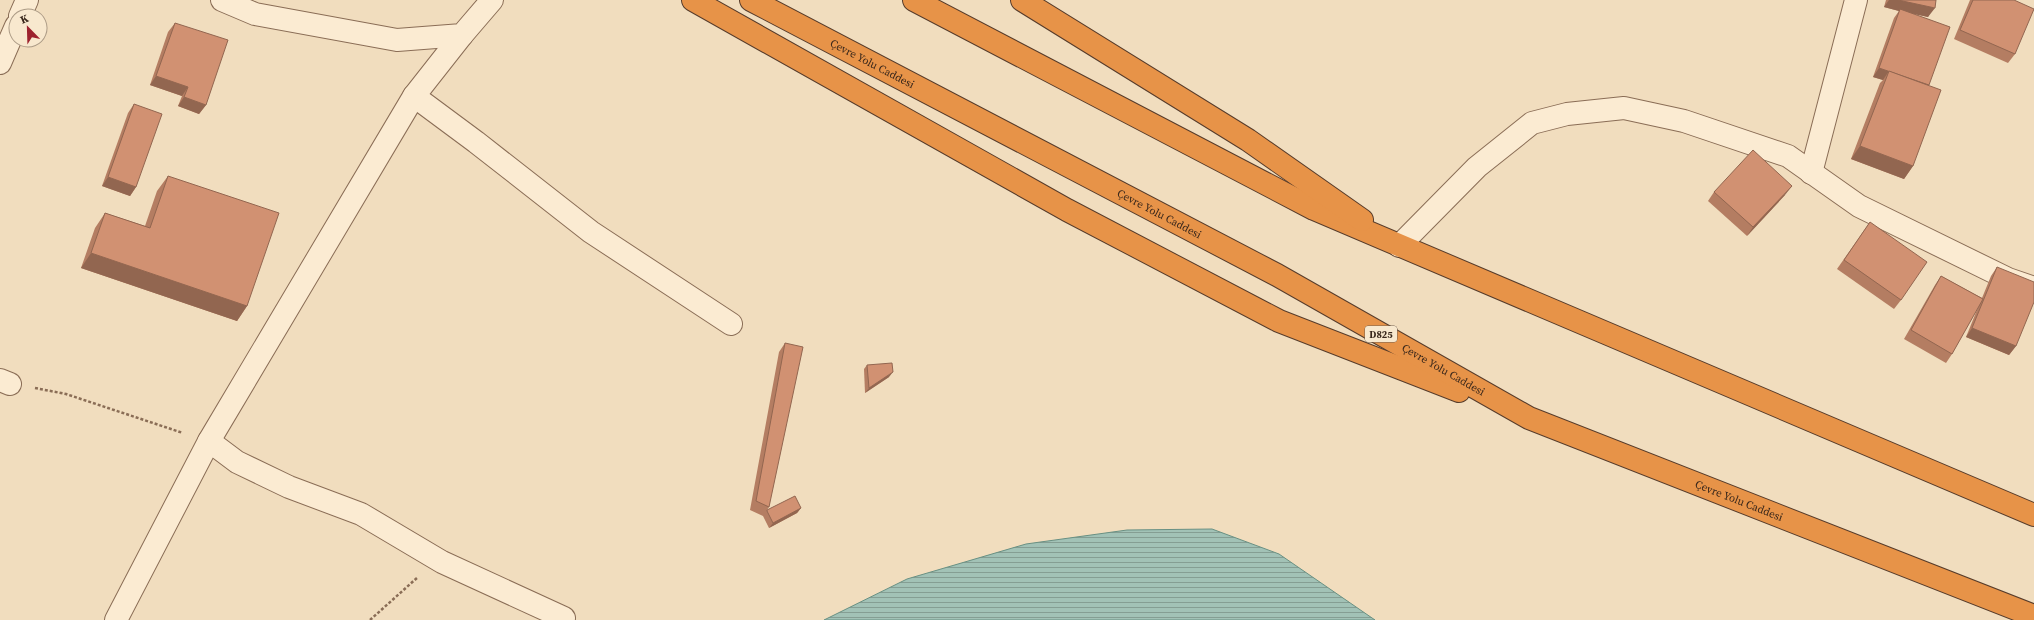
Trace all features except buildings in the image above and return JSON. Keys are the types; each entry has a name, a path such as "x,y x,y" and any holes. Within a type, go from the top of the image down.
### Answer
{"highway":[{"path":"693,0 1067,210 1279,321 1529,418"},
{"name":"Çevre Yolu Caddesi","path":"751,0 1277,275 1529,418 2034,616"},
{"path":"914,0 1314,209 2034,515"},
{"path":"1022,0 1248,140 1399,246"}],"street":[{"path":"222,0 255,14 397,40 462,34"},
{"path":"116,620 208,441 414,96 462,34 492,0"},
{"path":"1811,173 1856,0"},
{"path":"0,64 8,45"},
{"path":"414,96 476,142 591,232 731,324"},
{"path":"1399,246 1477,167 1532,123 1567,114 1624,108 1684,121 1788,156 1859,206 2008,278 2034,288"},
{"path":"208,441 238,462 289,487 361,514 437,559 564,618"}],"path":[{"path":"66,394 208,441"},
{"path":"370,620 437,559"}],"shaded area":[{"path":"1212,529 1279,554 1375,620 824,620 907,579 1026,544 1127,530"}]}
